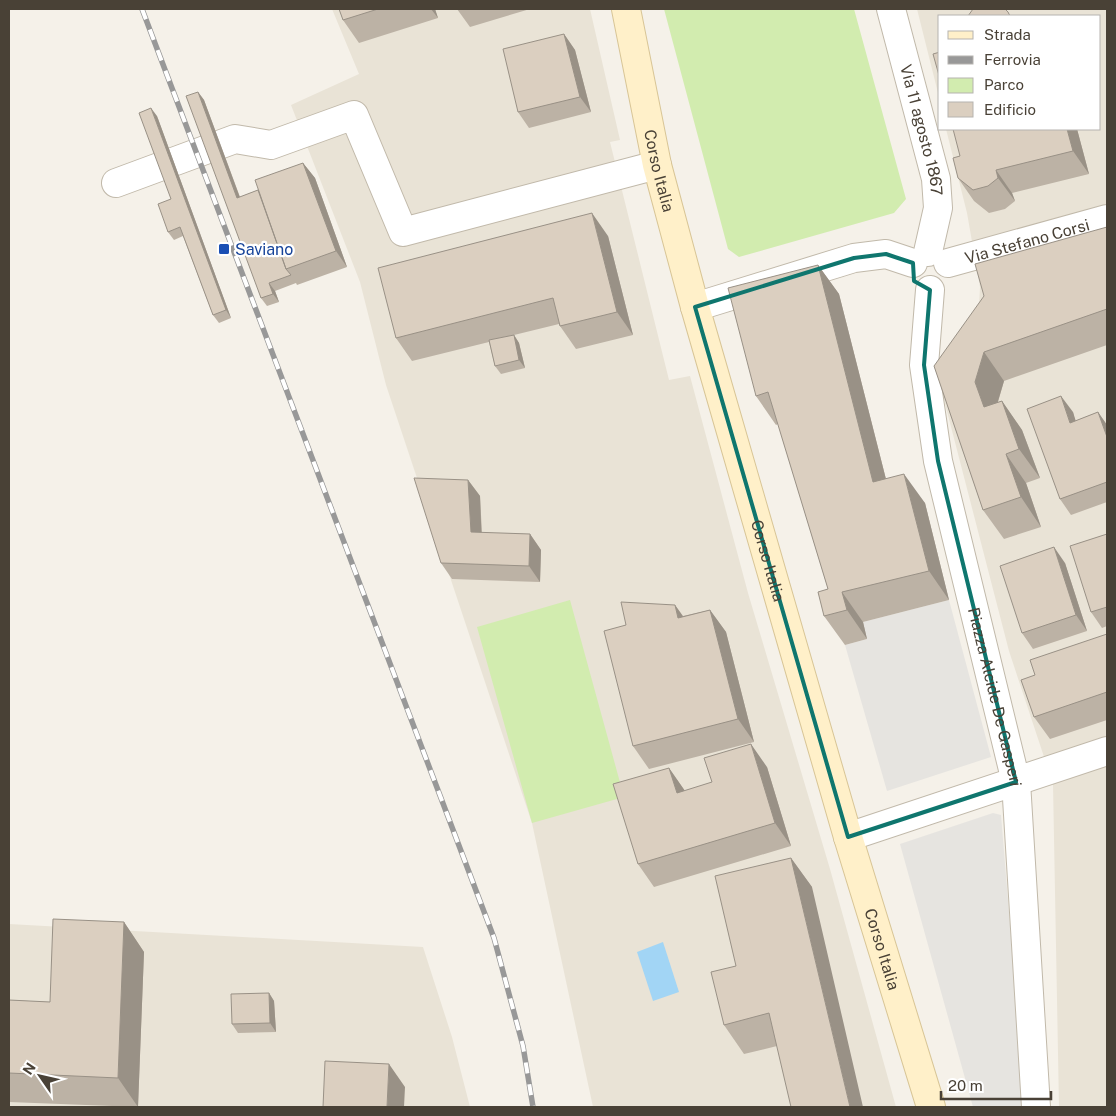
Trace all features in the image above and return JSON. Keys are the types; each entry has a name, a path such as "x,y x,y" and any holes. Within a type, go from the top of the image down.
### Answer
{"main road":[{"name":"Corso Italia","path":"626,9 657,165 696,307 848,837 931,1107"}],"street":[{"name":"Via 11 agosto 1867","path":"891,9 936,179 938,208 930,259"},
{"path":"116,183 235,139 270,145 354,115 402,232 657,165"},
{"name":"Via Stefano Corsi","path":"930,259 1107,219"},
{"path":"696,307 854,258 886,254 930,259"},
{"name":"Piazza Alcide De Gasperi","path":"930,259 911,269 914,281 924,289 930,290 924,365 938,461 1016,782 1036,1107"},
{"path":"848,837 1107,751"}],"highlighted area":[{"path":"886,254 913,263 914,281 930,290 924,365 938,461 1016,782 848,837 695,307 854,258"}],"shaded area":[{"path":"332,9 590,9 620,140 610,142 669,380 690,376 748,593 830,869 896,1107 593,1107 532,823 386,385 360,282 291,105 359,74"},
{"path":"917,9 1107,9 1107,1107 1059,1107 1053,784 1009,651 942,392 946,376 979,306 980,287 967,213 946,130 1101,130 1101,15 938,15 938,93"},
{"path":"949,600 991,757 887,791 845,645 867,639 863,622"},
{"path":"993,813 1001,815 1025,1107 973,1107 900,844"},
{"path":"9,924 423,947 452,1037 470,1107 9,1107"}],"green space":[{"path":"664,9 854,9 906,199 894,213 739,257 728,249"},
{"path":"570,600 624,797 532,823 477,627"}],"water":[{"path":"663,942 679,992 653,1001 637,952"}],"building":[{"path":"339,9 378,9 343,20"},
{"path":"973,9 1005,9 1010,15 969,15"},
{"path":"564,34 580,97 518,112 503,49"},
{"path":"938,53 938,72 933,54"},
{"path":"198,92 237,198 258,190 286,269 291,275 269,283 273,294 261,298 186,96"},
{"path":"151,108 226,310 213,315 180,227 168,232 158,204 171,199 139,113"},
{"path":"953,130 1067,130 1073,151 996,170 998,178 988,186 973,190 958,178 953,158 960,156"},
{"path":"303,163 336,251 286,269 255,180"},
{"path":"592,213 617,312 560,326 553,298 396,338 378,268"},
{"path":"1107,227 1107,309 984,352 975,382 984,407 1002,401 1019,449 1006,454 1021,497 983,510 934,366 984,296 975,264"},
{"path":"818,265 873,482 904,474 929,571 842,592 847,610 824,616 818,592 828,589 768,392 756,396 728,288"},
{"path":"514,335 519,360 495,366 489,340"},
{"path":"1061,396 1070,423 1098,412 1107,437 1107,482 1060,499 1027,409"},
{"path":"414,478 468,480 471,532 530,534 529,566 441,563"},
{"path":"1107,534 1107,607 1091,612 1070,546"},
{"path":"1054,547 1076,615 1022,633 1000,566"},
{"path":"621,602 675,605 678,618 710,610 738,719 633,746 604,631 626,625"},
{"path":"1107,634 1107,692 1034,717 1021,680 1035,675 1030,660"},
{"path":"751,744 775,823 638,864 613,784 669,768 677,793 712,782 704,758"},
{"path":"791,858 850,1107 791,1107 769,1013 724,1025 711,972 736,966 715,876"},
{"path":"53,919 124,922 118,1078 9,1073 9,1000 50,1002"},
{"path":"269,993 270,1023 232,1024 231,994"},
{"path":"325,1061 389,1064 387,1107 323,1107"}],"railway":[{"path":"142,9 494,938 523,1046 533,1107"}],"place":[{"name":"Saviano","path":"224,249"}]}
